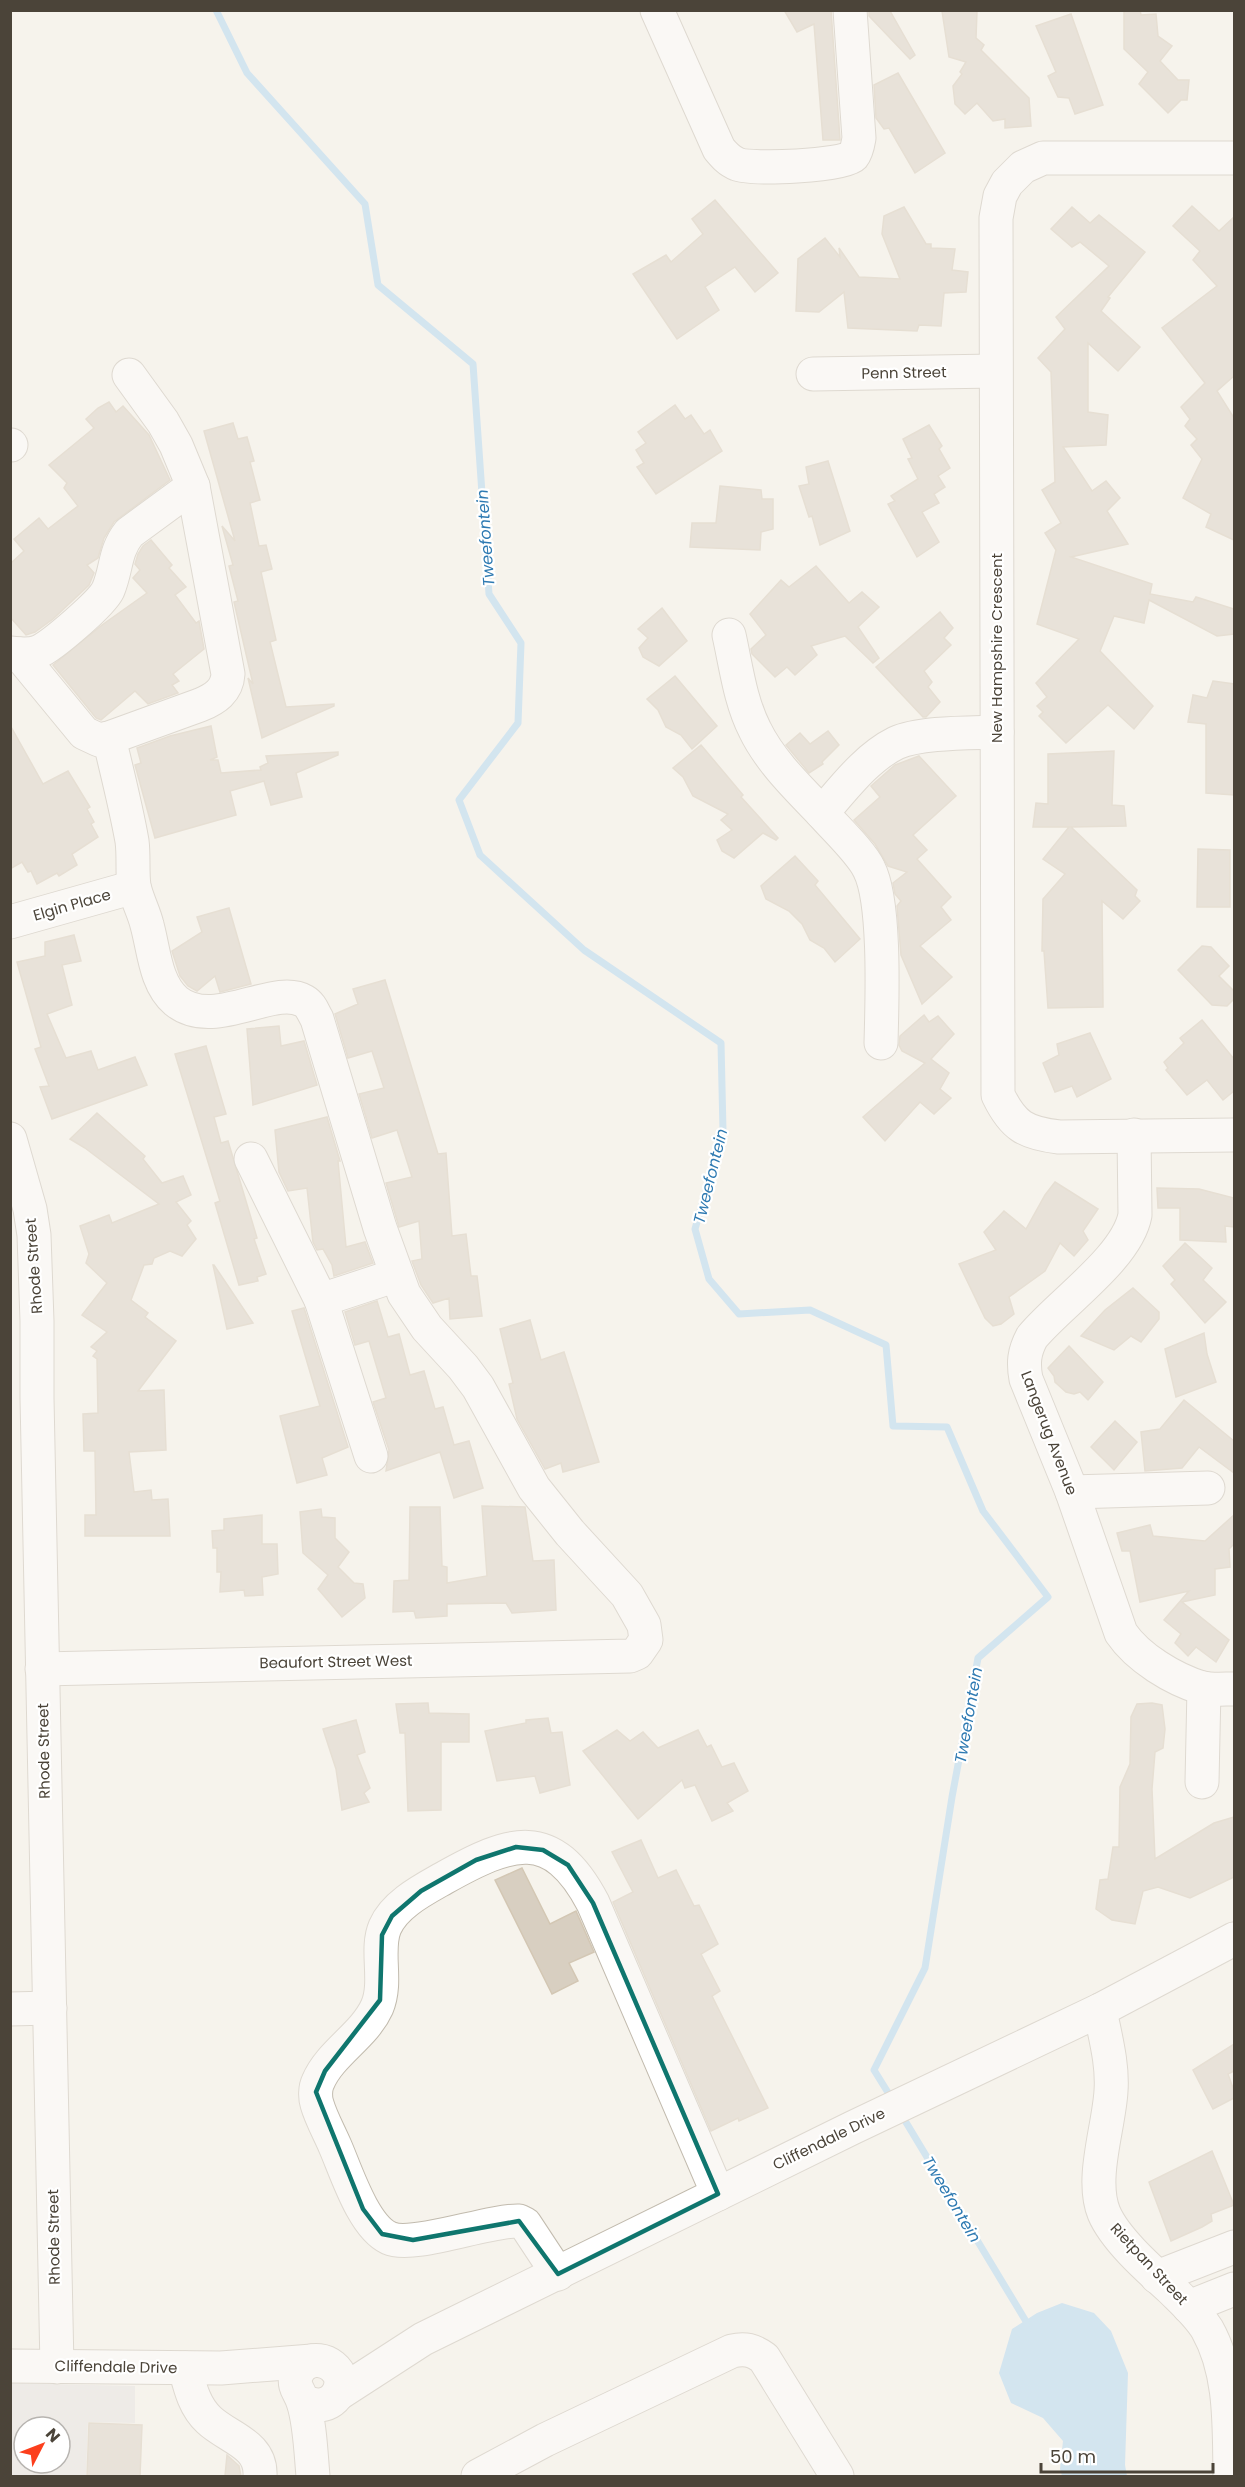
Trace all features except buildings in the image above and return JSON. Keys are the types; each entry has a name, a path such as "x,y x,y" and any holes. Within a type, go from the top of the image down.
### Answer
{"street":[{"path":"657,10 710,134 728,159 737,165 808,166 848,160 854,155 859,138 850,10"},
{"name":"New Hampshire Crescent","path":"1234,158 1043,158 1015,173 1000,196 996,218 995,371 998,1095 1014,1122 1042,1135 1059,1137 1234,1135"},
{"name":"Penn Street","path":"813,374 995,371"},
{"path":"15,653 84,734 99,740 214,699 228,681 193,486 172,437 129,375"},
{"path":"15,653 36,653 47,647 96,605 108,590 118,550 129,533 193,486"},
{"path":"729,635 748,713 755,731 780,765 866,862 871,872 878,908 881,1043"},
{"path":"822,813 871,760 898,742 949,734 997,732"},
{"path":"109,738 132,842 134,887 147,924 157,968 167,990 176,1001 192,1010 209,1012 287,998 303,1001 310,1006 317,1019 380,1228 397,1275 321,1300"},
{"name":"Elgin Place","path":"10,922 134,887"},
{"name":"Langerug Avenue","path":"1134,1135 1135,1215 1132,1227 1118,1250 1038,1330 1024,1353 1023,1367 1072,1492 1121,1634 1151,1662 1219,1689"},
{"name":"Rhode Street","path":"10,1139 30,1209 34,1235 57,2367"},
{"path":"251,1159 321,1300 370,1456"},
{"name":"Beaufort Street West","path":"42,1669 630,1656 637,1653 646,1640 644,1625 627,1595 570,1533 534,1488 490,1406 463,1367 414,1310 397,1275"},
{"path":"1072,1492 1208,1488"},
{"path":"1202,1782 1219,1689"},
{"path":"558,2274 525,2224 519,2221 413,2240 391,2239 382,2234 363,2209 316,2103 318,2082 374,2013 380,2000 383,1983 382,1935 386,1925 392,1916 421,1891 476,1860 516,1847 535,1848 557,1856 582,1882 594,1903 718,2193"},
{"name":"Cliffendale Drive","path":"337,2395 423,2339 718,2193 1100,2010 1234,1940"},
{"path":"10,2009 50,2008"},
{"name":"Rietpan Street","path":"1100,2010 1112,2089 1100,2177 1100,2197 1105,2214 1116,2231 1157,2277 1189,2307 1206,2328 1222,2373 1227,2401 1230,2476"},
{"path":"1157,2277 1234,2247"},
{"path":"1189,2307 1234,2289"},
{"name":"Cliffendale Drive","path":"10,2366 221,2368 319,2361 371,2353 423,2339"},
{"path":"478,2476 556,2435 732,2351 743,2349 755,2351 764,2358 837,2476"},
{"path":"319,2361 340,2375 341,2383 313,2468 302,2399 296,2389 297,2374 303,2365 319,2361"},
{"path":"185,2368 194,2398 201,2409 209,2420 252,2450 257,2457 260,2474 313,2468"},
{"name":"Cliffendale Drive","path":"221,2368 302,2399"},
{"path":"302,2399 311,2404 321,2405 337,2395"}],"highlighted area":[{"path":"516,1847 543,1850 568,1865 593,1903 718,2194 558,2274 519,2221 413,2240 382,2234 363,2209 316,2092 325,2071 380,2000 382,1935 392,1916 421,1891 476,1860"}],"shaded area":[{"path":"11,2383 135,2386 135,2423 88,2422 86,2476 11,2476"}],"water":[{"path":"1062,2303 1094,2313 1111,2331 1128,2373 1125,2465 1127,2476 1062,2476 1060,2469 1063,2441 1043,2418 1011,2403 999,2373 1012,2329 1037,2313"}],"waterway":[{"name":"Tweefontein","path":"216,10 247,73 365,204 378,285 473,364 489,594 521,643 518,723 459,800 480,855 584,950 721,1043 723,1131 695,1229 709,1279 739,1314 810,1310 886,1345 893,1426 947,1427 983,1511 1048,1597 978,1658 952,1797 925,1968 874,2070 892,2099"},
{"name":"Tweefontein","path":"901,2114 1030,2328"}]}
